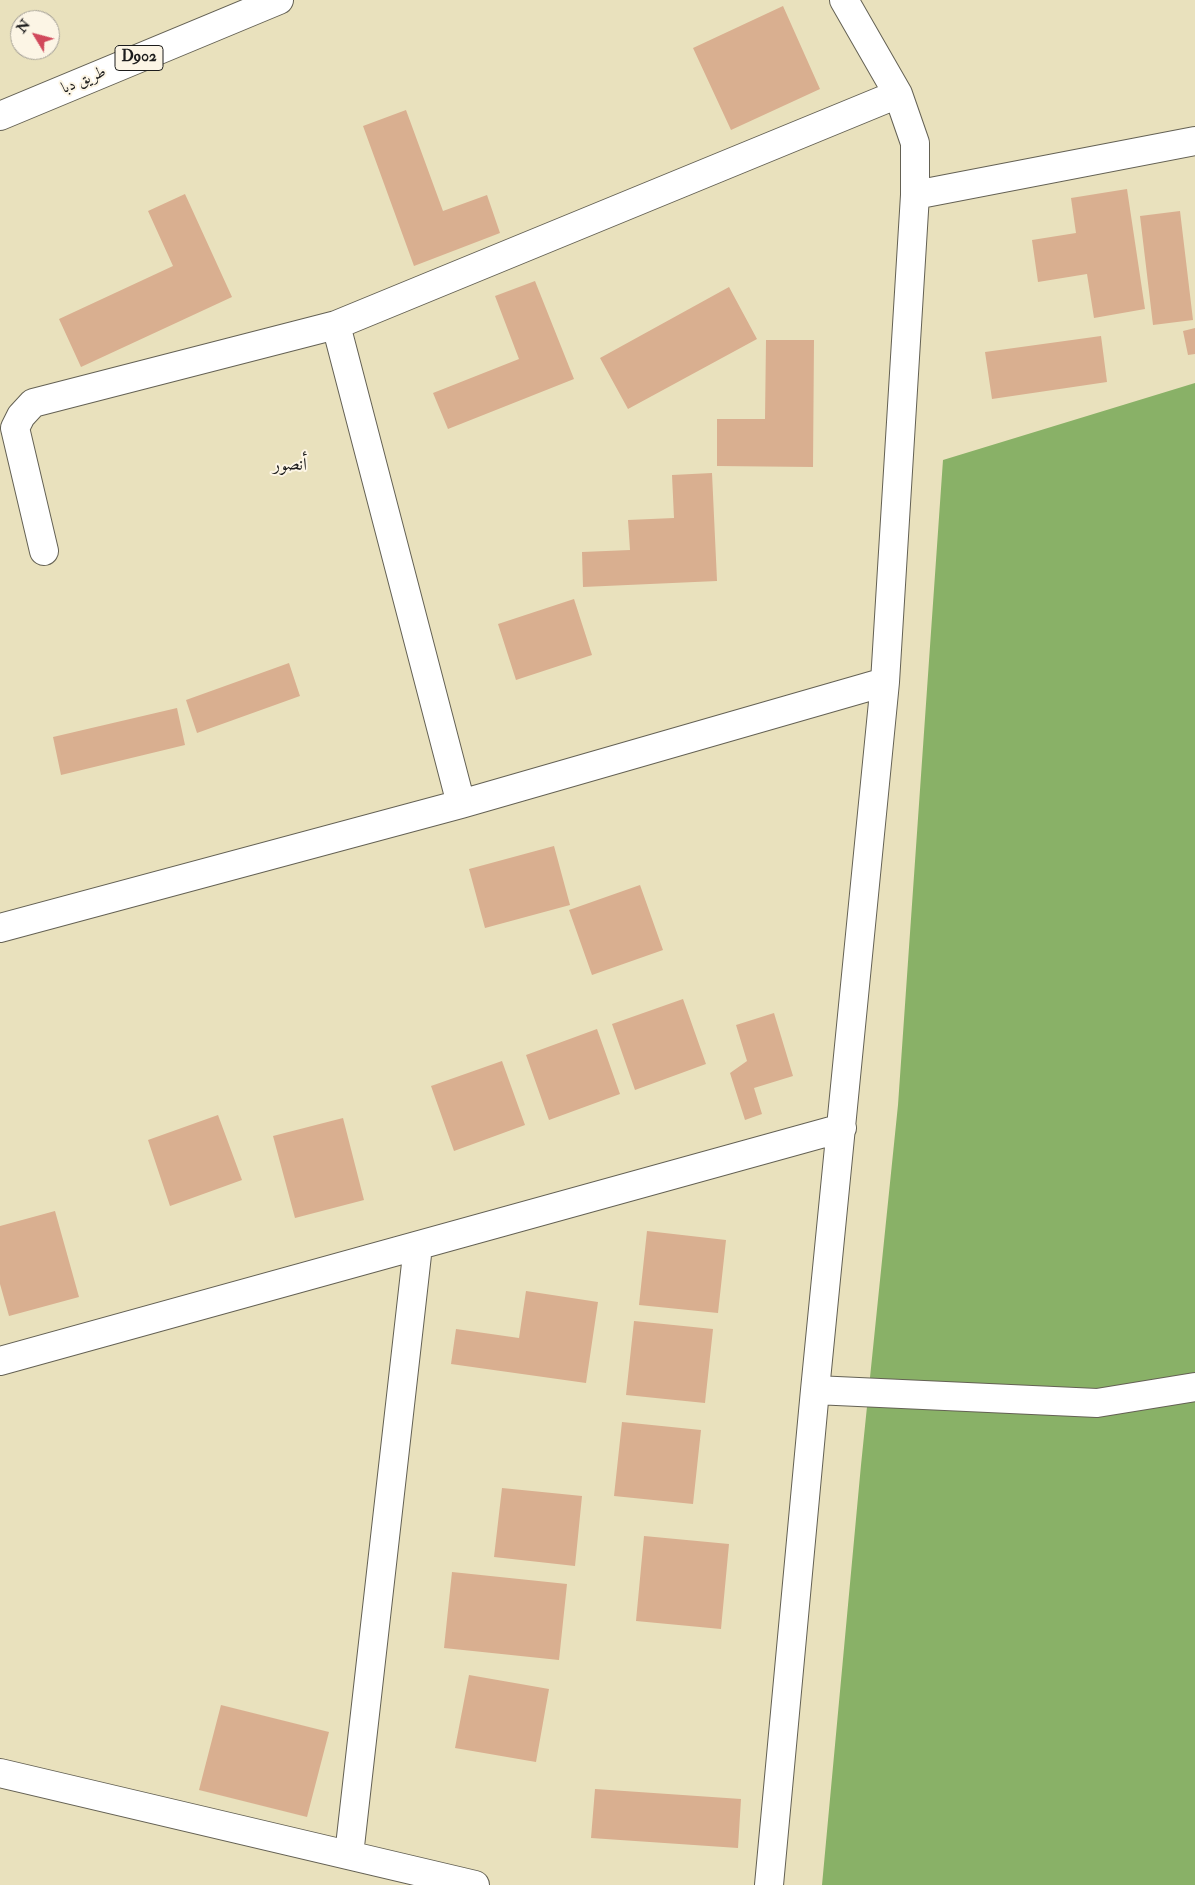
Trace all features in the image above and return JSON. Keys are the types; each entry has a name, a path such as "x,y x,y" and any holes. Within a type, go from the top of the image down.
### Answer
{"street":[{"name":"طريق دبا","path":"0,116 279,0"},
{"path":"769,1885 815,1390 885,682 914,195 915,143 898,94 844,0"},
{"path":"44,551 15,428 21,416 33,403 336,325 898,94"},
{"path":"914,195 1195,141"},
{"path":"336,325 461,804"},
{"path":"0,928 461,804 885,682"},
{"path":"0,1361 842,1128"},
{"path":"349,1855 418,1246"},
{"path":"815,1390 1097,1403 1195,1387"},
{"path":"0,1773 475,1885"}],"green space":[{"path":"1195,383 1195,1885 822,1885 861,1465 898,1105 943,460"}],"building":[{"path":"783,6 820,89 731,130 693,48"},
{"path":"406,110 443,211 487,195 500,233 414,266 363,126"},
{"path":"1127,189 1145,309 1094,318 1087,274 1038,282 1032,240 1076,233 1071,198"},
{"path":"185,194 232,297 81,367 59,319 173,266 148,211"},
{"path":"1180,211 1193,320 1153,325 1140,216"},
{"path":"535,281 574,379 448,429 433,393 519,359 495,296"},
{"path":"729,287 757,339 628,409 600,358"},
{"path":"1195,328 1195,354 1188,355 1183,331"},
{"path":"1101,336 1107,382 992,399 985,352"},
{"path":"766,340 814,340 813,467 717,466 717,419 765,419"},
{"path":"712,473 717,581 583,587 582,552 630,550 628,520 674,518 672,475"},
{"path":"574,599 592,655 516,680 498,624"},
{"path":"289,663 300,696 197,733 186,700"},
{"path":"177,708 185,745 61,775 53,737"},
{"path":"554,846 570,905 485,928 469,869"},
{"path":"640,885 663,950 592,975 569,910"},
{"path":"683,999 706,1064 635,1090 612,1024"},
{"path":"774,1013 793,1076 754,1088 762,1114 745,1120 730,1073 747,1061 736,1025"},
{"path":"597,1029 620,1094 549,1120 526,1055"},
{"path":"502,1061 525,1125 454,1151 431,1086"},
{"path":"218,1115 242,1180 170,1206 148,1140"},
{"path":"343,1118 364,1200 295,1218 273,1136"},
{"path":"55,1211 79,1297 9,1316 0,1284 0,1226"},
{"path":"647,1231 726,1240 718,1313 639,1305"},
{"path":"526,1291 598,1302 586,1383 451,1364 456,1329 519,1338"},
{"path":"634,1321 713,1329 705,1403 626,1395"},
{"path":"622,1422 701,1430 693,1504 614,1496"},
{"path":"502,1488 582,1496 575,1566 494,1557"},
{"path":"644,1536 729,1544 721,1629 636,1621"},
{"path":"452,1572 567,1584 559,1660 444,1648"},
{"path":"469,1675 549,1689 536,1762 455,1748"},
{"path":"221,1705 329,1732 307,1817 199,1790"},
{"path":"595,1789 741,1799 738,1848 591,1838"}],"district":[{"name":"أنصور","path":"290,466"}]}
